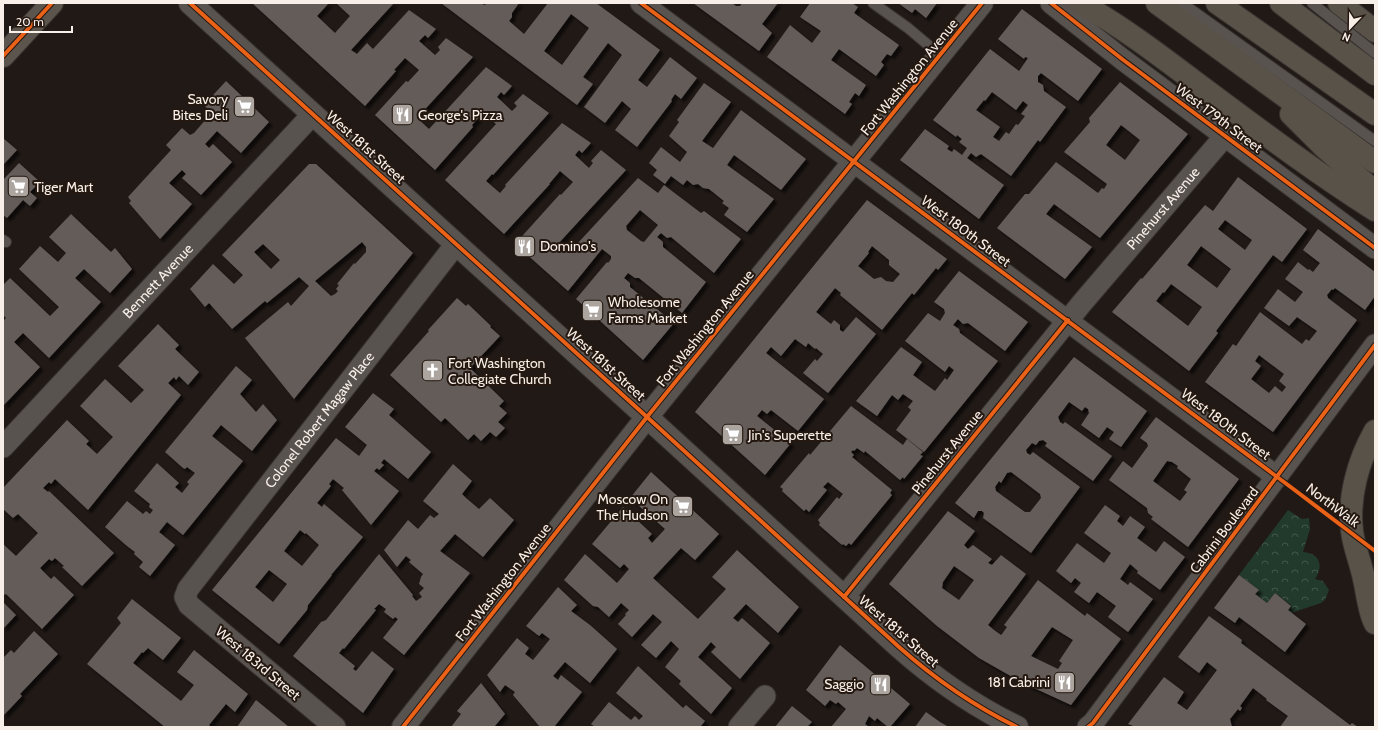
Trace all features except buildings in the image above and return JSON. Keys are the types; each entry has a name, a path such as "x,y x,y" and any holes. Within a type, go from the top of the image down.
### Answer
{"highway":[{"path":"1157,3 1375,162"},
{"path":"1217,3 1375,114"},
{"path":"1281,3 1375,74"},
{"path":"1339,3 1375,31"},
{"path":"1361,3 1375,12"},
{"path":"1085,5 1140,40 1301,160 1375,210"},
{"path":"1249,70 1323,146 1375,192"},
{"path":"1375,431 1363,455 1358,470 1352,508 1352,532 1375,624"},
{"path":"1362,571 1375,595"}],"main road":[{"path":"3,56 52,3"},
{"name":"West 181st Street","path":"190,3 899,647 931,674 963,697 1017,727"},
{"name":"Fort Washington Avenue","path":"403,727 647,417 982,3"}],"street":[{"name":"West 180th Street","path":"641,3 1277,476"},
{"name":"West 179th Street","path":"1051,3 1100,42 1375,248"},
{"name":"Bennett Avenue","path":"3,447 313,114"},
{"name":"Pinehurst Avenue","path":"844,597 1068,320 1225,136"},
{"name":"Colonel Robert Magaw Place","path":"185,597 188,588 456,244"},
{"name":"Cabrini Boulevard","path":"1088,727 1094,723 1375,345"},
{"name":"West 183rd Street","path":"185,597 189,605 334,727"},
{"path":"739,727 765,696"}],"lane":[{"path":"873,3 908,28 940,55"},
{"path":"1182,3 1375,141"},
{"path":"1312,3 1375,53"}],"green space":[{"path":"1288,510 1302,519 1309,518 1310,529 1303,552 1309,553 1317,558 1320,565 1315,579 1323,581 1329,590 1325,600 1321,603 1291,613 1288,610 1291,605 1275,593 1267,603 1255,594 1259,590 1239,575"}],"cycle path":[{"path":"3,56 52,3"},
{"path":"190,3 899,647 955,691 985,710 1017,727"},
{"name":"NorthWalk","path":"641,3 1375,551"},
{"path":"403,727 647,417 982,3"},
{"path":"1051,3 1122,59 1375,248"},
{"path":"844,597 1068,320"},
{"path":"1088,727 1093,723 1375,345"}],"place":[{"name":"Savory Bites Deli","path":"244,107"},
{"name":"George's Pizza","path":"402,115"},
{"name":"Tiger Mart","path":"19,187"},
{"name":"Domino's","path":"524,246"},
{"name":"Wholesome Farms Market","path":"593,310"},
{"name":"Fort Washington Collegiate Church","path":"433,371"},
{"name":"Jin's Superette","path":"732,435"},
{"name":"Moscow On The Hudson","path":"683,507"},
{"name":"181 Cabrini","path":"1065,682"},
{"name":"Saggio","path":"880,684"}]}
